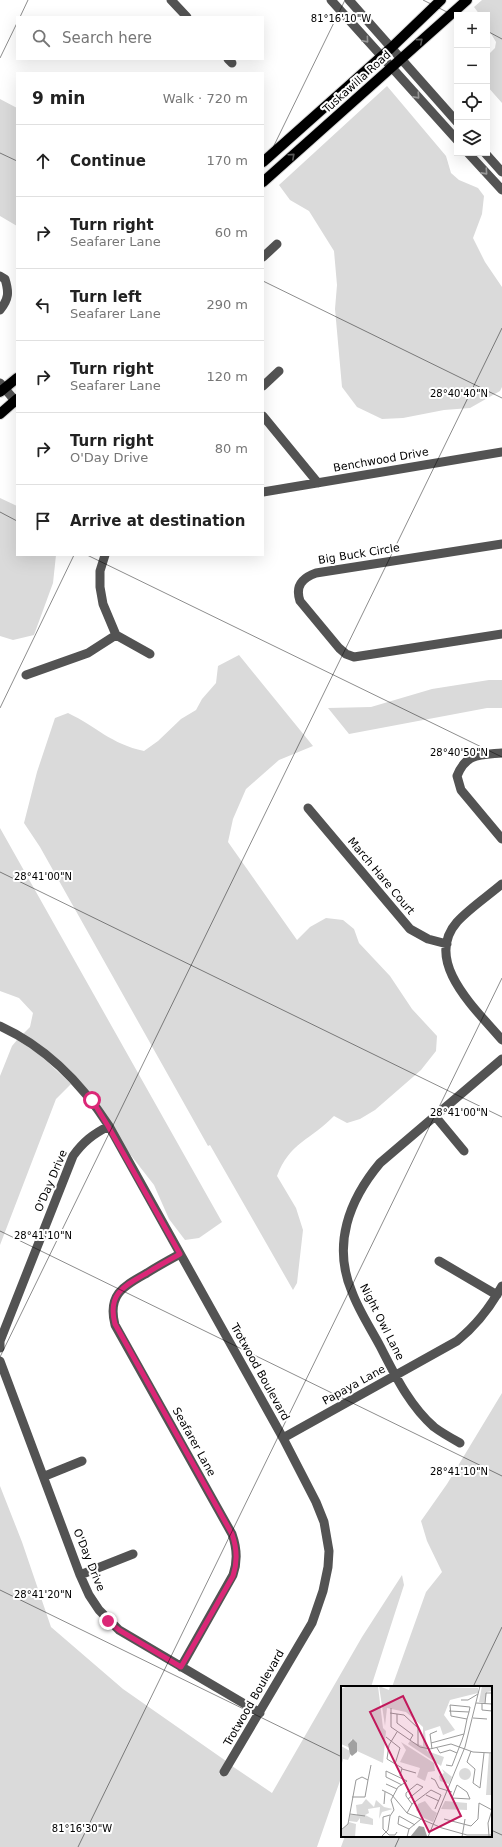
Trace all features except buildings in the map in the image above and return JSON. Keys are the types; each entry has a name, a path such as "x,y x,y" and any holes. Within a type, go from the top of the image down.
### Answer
{"main road":[{"name":"Tuskawilla Road","path":"264,161 391,48 442,0"},
{"name":"Tuskawilla Road","path":"264,181 467,0"},
{"path":"1,388 16,379"},
{"path":"0,414 16,401"}],"street":[{"path":"171,0 186,16"},
{"path":"331,0 454,137"},
{"path":"349,0 455,120"},
{"path":"471,156 502,190"},
{"path":"488,156 502,172"},
{"path":"264,256 277,244"},
{"path":"0,276 5,279 9,292 6,303 0,310"},
{"path":"264,385 279,371"},
{"path":"1,388 16,401"},
{"path":"264,417 318,483"},
{"name":"Benchwood Drive","path":"264,492 502,452"},
{"name":"Big Buck Circle","path":"502,544 316,573 302,581 298,591 300,601 346,654 354,657 502,634"},
{"path":"105,556 100,571 100,587 103,604 116,635 150,654"},
{"path":"26,675 88,653 116,635"},
{"path":"502,753 476,756 464,763 457,776 461,790 502,839"},
{"name":"March Hare Court","path":"308,808 410,929 428,939 447,944"},
{"path":"502,884 457,922 451,932 447,944 446,961 450,974 458,987 502,1040"},
{"name":"Trotwood Boulevard","path":"0,1026 41,1051 67,1073 92,1100 283,1438 316,1502 324,1522 329,1551 328,1567 319,1605 312,1622 224,1772"},
{"name":"Night Owl Lane","path":"460,1443 435,1427 420,1413 408,1397 352,1292 345,1268 344,1250 347,1222 354,1200 366,1180 380,1163 502,1059"},
{"path":"435,1116 464,1151"},
{"name":"O'Day Drive","path":"0,1348 0,1341 73,1156 90,1136 108,1126"},
{"name":"Seafarer Lane","path":"180,1254 125,1285 116,1296 112,1308 115,1324 235,1543 237,1564 233,1576 181,1667"},
{"path":"439,1261 497,1295"},
{"name":"Papaya Lane","path":"283,1438 457,1341 473,1329 502,1286"},
{"name":"O'Day Drive","path":"0,1361 80,1575 89,1595 108,1621 119,1630 260,1713"},
{"path":"44,1476 82,1461"},
{"path":"80,1575 133,1554"}],"shaded area":[{"path":"482,0 502,0 502,103 490,89 490,53 495,48 496,42 490,32 490,12 478,12 474,7"},
{"path":"387,86 446,156 451,173 459,180 478,188 484,196 482,214 473,238 485,262 502,287 502,387 500,391 470,408 444,410 403,418 382,419 357,407 342,387 335,309 337,285 334,251 309,211 290,200 279,185"},
{"path":"0,99 16,107 16,225 0,216"},
{"path":"0,498 16,506 16,556 56,556 53,583 34,635 13,640 0,636"},
{"path":"239,655 313,746 279,760 246,789 233,819 228,842 297,940 310,927 326,918 343,920 354,929 359,943 390,976 412,1009 437,1036 436,1051 421,1070 375,1110 360,1119 347,1123 334,1116 302,1142 288,1156 282,1165 277,1176 296,1208 303,1230 297,1283 293,1290 210,1145 208,1146 40,847 24,823 37,772 55,718 68,713 113,740 144,751 158,741 181,719 196,710 202,699 216,683 218,666"},
{"path":"489,680 502,680 502,708 487,708 349,734 328,708 371,707 432,689"},
{"path":"0,828 222,1222 199,1238 185,1240 169,1219 154,1185 126,1149 95,1097 69,1070 23,1034 30,1027 33,1013 19,998 0,991"},
{"path":"17,1040 39,1054 71,1084 56,1099 0,1245 0,1076 12,1046"},
{"path":"502,1393 502,1847 341,1847 345,1837 492,1837 492,1686 392,1686 426,1592 442,1572 427,1541 421,1521 447,1484"},
{"path":"0,1486 22,1542 51,1627 123,1689 226,1761 219,1774 225,1777 232,1766 272,1793 362,1637 402,1575 404,1585 371,1686 341,1686 341,1778 317,1847 0,1847"}],"route":[{"path":"92,1100 180,1254 125,1285 116,1296 112,1308 113,1318 232,1534 237,1555 237,1564 233,1576 181,1667 119,1630 108,1621"}]}
